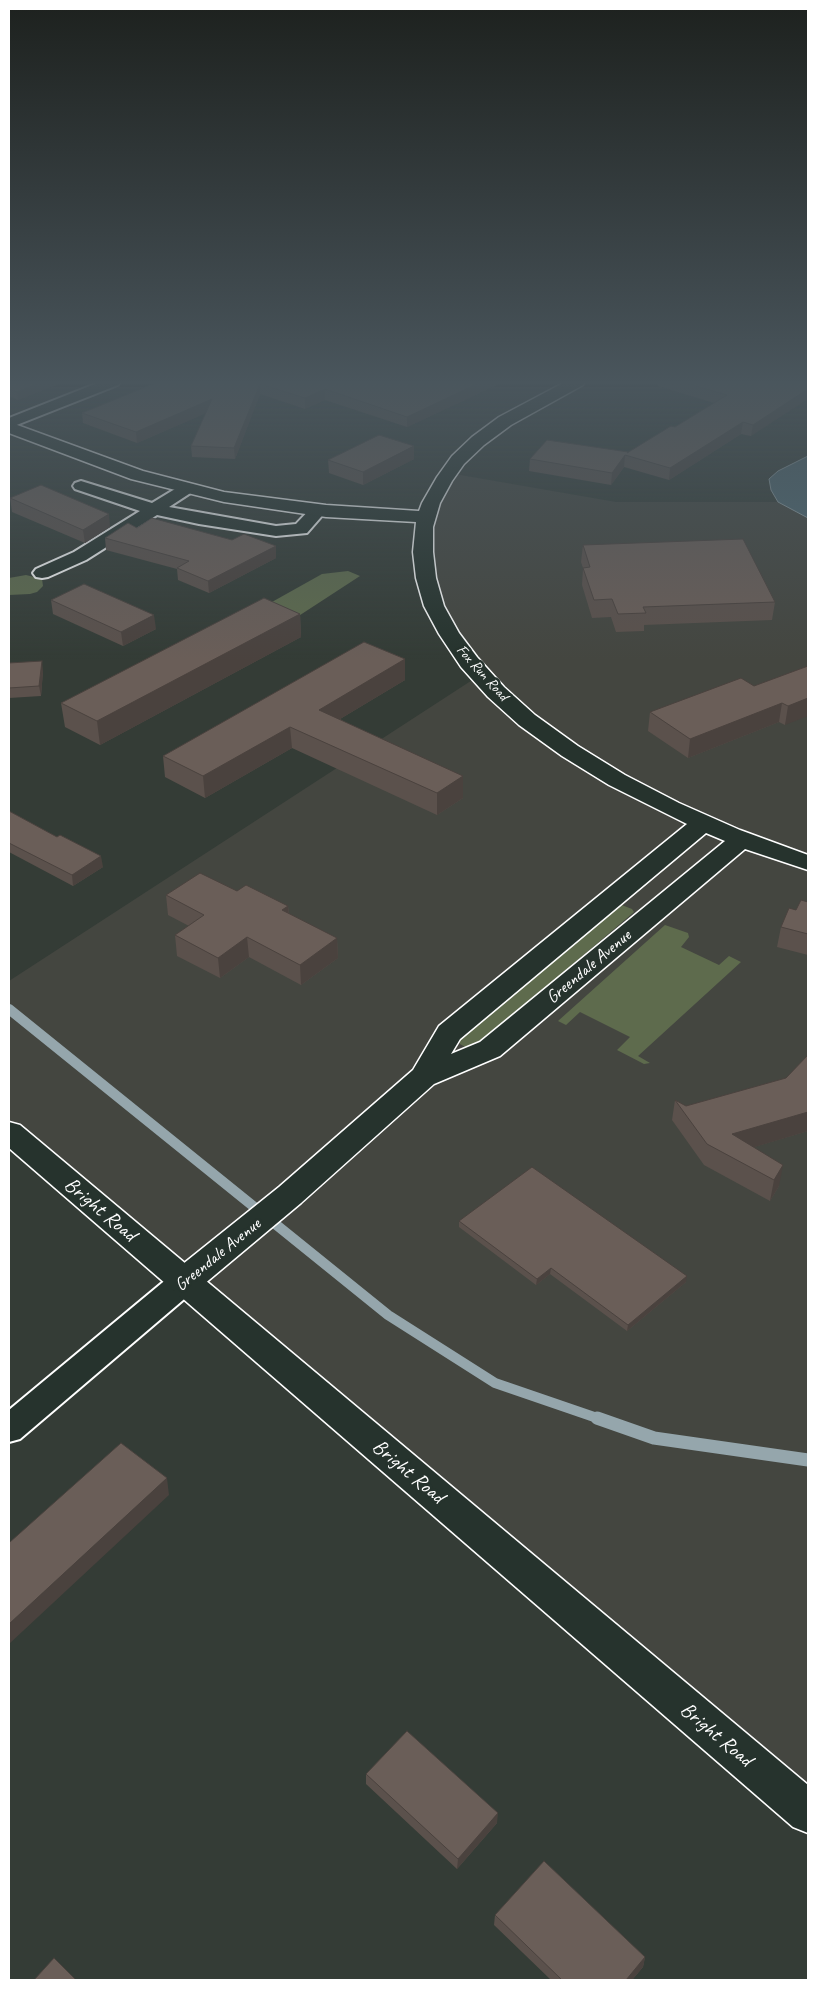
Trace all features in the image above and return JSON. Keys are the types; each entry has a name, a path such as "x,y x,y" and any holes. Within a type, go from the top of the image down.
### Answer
{"street":[{"path":"137,475 186,489 240,500 319,510 427,517"},
{"name":"Fox Run Road","path":"447,475 431,503 424,527 423,552 426,578 434,606 448,634 469,662 496,692 527,720 570,751 625,784 703,823 808,863"},
{"path":"80,486 109,497 154,509 250,527 290,531 301,529 319,510"},
{"path":"42,573 80,556 186,489"},
{"name":"Greendale Avenue","path":"9,1429 290,1195 424,1076 449,1033 703,823"},
{"name":"Greendale Avenue","path":"424,1076 490,1050 742,839"},
{"name":"Bright Road","path":"9,1132 808,1812"}],"shaded area":[{"path":"448,475 459,475 616,502 778,502 808,518 808,1812 9,1132 9,981 480,675 449,634 423,552"}],"green space":[{"path":"348,571 360,576 294,619 263,607 322,574"},
{"path":"26,575 42,579 43,586 37,592 30,594 9,595 9,578"},
{"path":"619,904 632,909 634,912 478,1045 467,1048 460,1044 458,1036"},
{"path":"665,925 688,933 689,937 681,947 719,965 729,956 741,962 638,1056 650,1063 644,1064 617,1050 630,1037 580,1012 566,1025 558,1021"}],"water":[{"path":"774,475 808,475 808,518 778,502 771,490 769,479"}],"building":[{"path":"41,485 109,514 83,530 10,498"},
{"path":"152,518 232,540 244,534 276,546 208,581 177,568 189,561 105,538 128,523 137,528"},
{"path":"743,539 775,602 643,607 646,613 618,614 612,599 594,600 583,568 590,567 583,545"},
{"path":"84,584 154,615 121,632 51,600"},
{"path":"264,598 300,614 97,721 61,703"},
{"path":"364,642 405,659 319,710 463,776 437,793 290,727 203,776 163,756"},
{"path":"42,661 39,686 9,688 9,663"},
{"path":"808,666 808,698 788,706 782,703 690,739 650,712 741,678 754,686"},
{"path":"9,811 57,837 60,835 101,856 72,875 9,843"},
{"path":"200,873 237,891 246,885 288,906 282,910 337,938 300,965 247,937 218,958 175,935 204,915 166,895"},
{"path":"801,900 808,902 808,934 781,927 789,908 796,910"},
{"path":"808,1055 808,1112 732,1134 783,1165 774,1180 707,1144 675,1100 686,1106 786,1078"},
{"path":"532,1167 687,1276 628,1325 551,1268 537,1279 459,1221"},
{"path":"121,1443 167,1478 9,1624 9,1541"},
{"path":"407,1731 498,1813 458,1859 366,1774"},
{"path":"544,1861 645,1957 626,1980 562,1980 495,1915"},
{"path":"54,1958 76,1980 34,1980"}],"waterway":[{"path":"9,1009 388,1315 495,1383 600,1419"},
{"path":"597,1418 654,1438 808,1460"}]}
